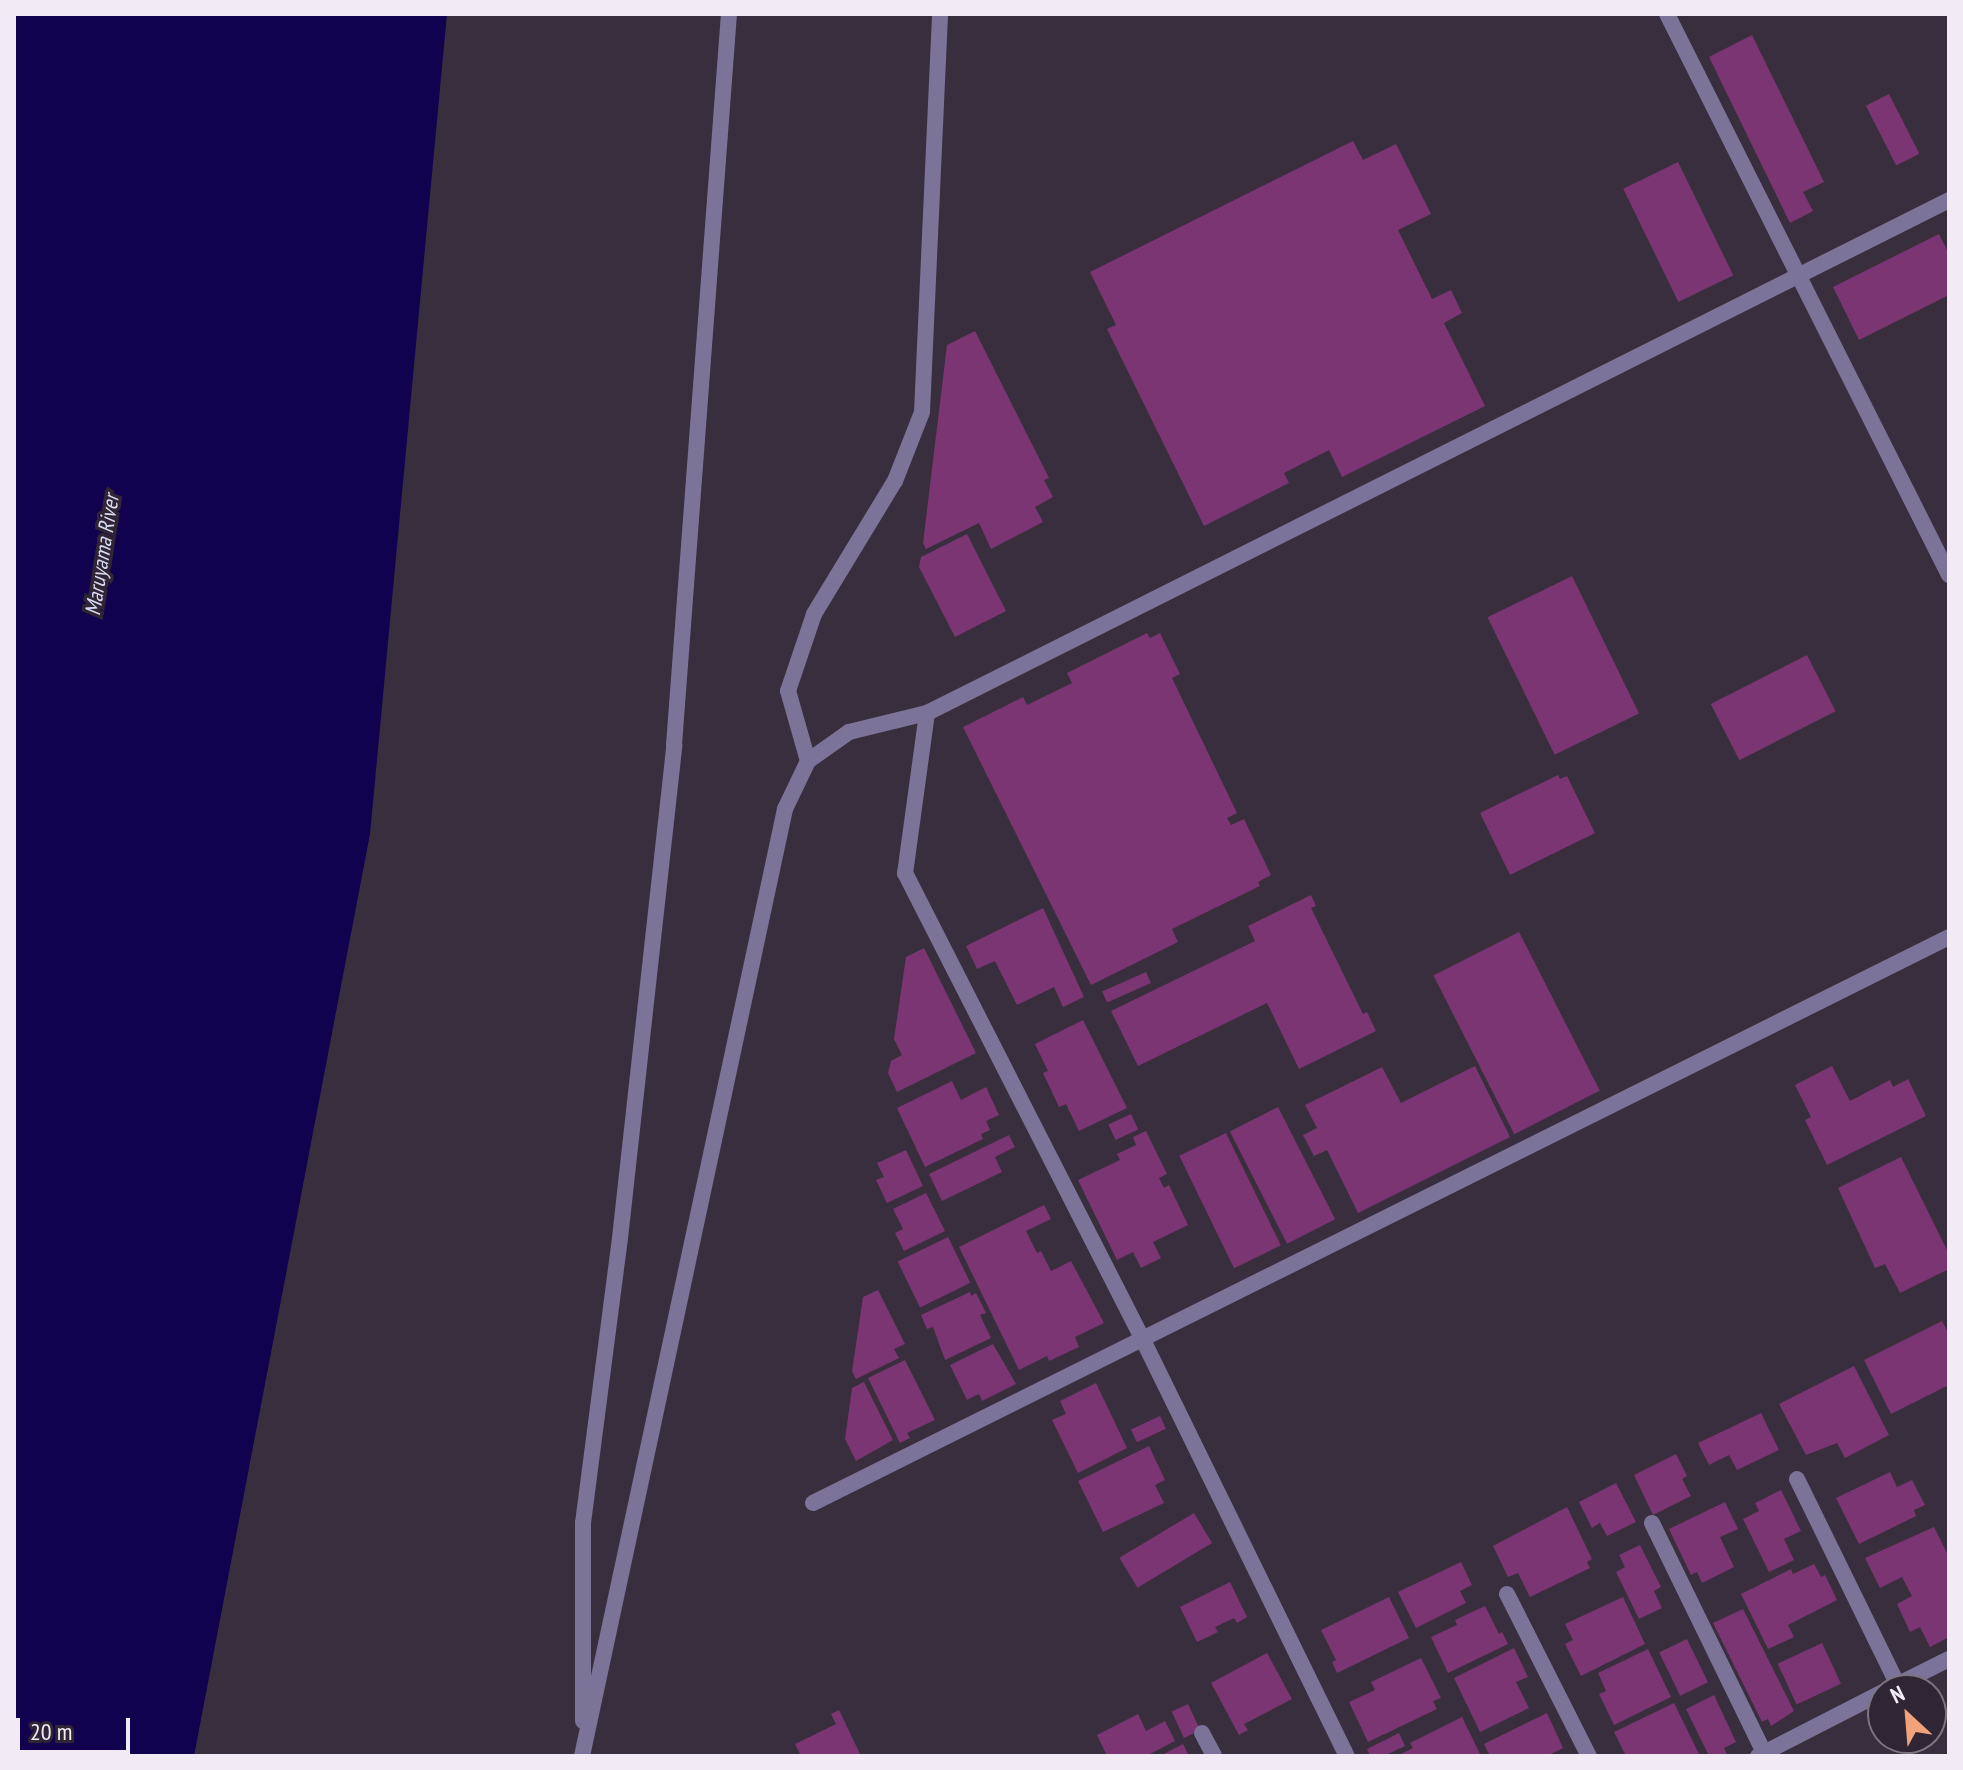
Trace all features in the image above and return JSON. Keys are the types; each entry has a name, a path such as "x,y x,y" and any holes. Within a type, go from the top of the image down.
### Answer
{"street":[{"path":"584,1754 583,1523 620,1238 674,745 729,14"},
{"path":"808,761 788,691 792,678 814,614 895,481 922,412 940,14"},
{"path":"1667,14 1949,575"},
{"path":"584,1754 785,809 808,761 849,732 927,713 1949,200"},
{"path":"927,713 905,873 1143,1340 1347,1756"},
{"path":"813,1503 1949,937"},
{"path":"1797,1479 1883,1674"},
{"path":"1652,1523 1761,1755 1867,1701"},
{"path":"1507,1594 1589,1756"},
{"path":"1920,1674 1949,1659"},
{"path":"1202,1733 1214,1756"}],"water":[{"name":"Maruyama River","path":"14,14 447,14 370,834 194,1756 14,1756"}],"building":[{"path":"1752,35 1824,182 1803,192 1813,211 1790,223 1709,57"},
{"path":"1889,94 1919,154 1896,166 1866,106"},
{"path":"1353,141 1363,160 1396,144 1431,214 1398,230 1432,299 1451,290 1462,313 1444,323 1485,406 1342,477 1329,450 1284,473 1289,483 1204,526 1107,329 1116,325 1090,272"},
{"path":"1678,162 1733,275 1678,302 1623,189"},
{"path":"1939,234 1949,254 1949,295 1859,340 1833,287"},
{"path":"975,331 1049,478 1044,480 1053,497 1035,507 1043,522 991,549 979,523 926,549 923,543 947,345"},
{"path":"967,534 1006,611 955,637 919,567 921,557"},
{"path":"1572,576 1639,714 1555,755 1488,617"},
{"path":"1147,633 1150,638 1160,633 1180,674 1172,678 1237,813 1227,818 1231,825 1244,819 1271,875 1258,882 1260,886 1172,929 1178,942 1091,985 963,727 1023,697 1027,705 1072,683 1067,673"},
{"path":"1807,655 1836,711 1739,760 1711,704"},
{"path":"1558,775 1560,779 1567,776 1595,833 1510,875 1480,813"},
{"path":"1311,895 1316,906 1311,908 1363,1014 1367,1012 1376,1031 1299,1069 1267,1003 1138,1066 1111,1011 1255,941 1248,926"},
{"path":"1043,908 1084,997 1063,1007 1054,987 1017,1005 995,961 977,969 966,946"},
{"path":"1519,932 1600,1091 1514,1134 1433,976"},
{"path":"924,948 976,1053 897,1092 888,1073 891,1061 902,1055 894,1039 906,957"},
{"path":"1146,972 1151,983 1107,1002 1102,992"},
{"path":"1083,1020 1127,1108 1079,1131 1066,1104 1059,1107 1043,1073 1048,1071 1035,1044"},
{"path":"1475,1066 1510,1137 1358,1213 1327,1150 1314,1156 1303,1135 1317,1128 1305,1105 1382,1067 1401,1103"},
{"path":"1832,1066 1850,1101 1890,1080 1893,1087 1908,1079 1926,1116 1827,1165 1805,1120 1811,1117 1795,1085"},
{"path":"952,1081 961,1100 986,1087 999,1115 986,1121 990,1130 981,1134 983,1139 925,1167 897,1108"},
{"path":"1278,1107 1335,1219 1287,1244 1230,1132"},
{"path":"1131,1114 1138,1129 1116,1140 1108,1125"},
{"path":"1146,1131 1167,1174 1159,1178 1164,1188 1169,1185 1188,1225 1153,1242 1161,1258 1141,1268 1133,1252 1117,1260 1078,1180 1120,1160 1117,1154 1136,1145 1133,1137"},
{"path":"1226,1133 1281,1245 1234,1268 1179,1156"},
{"path":"1009,1135 1015,1147 995,1157 1002,1172 942,1201 929,1174"},
{"path":"906,1150 923,1186 887,1203 876,1180 884,1177 877,1163"},
{"path":"1901,1157 1949,1254 1949,1269 1900,1293 1885,1264 1875,1268 1838,1188"},
{"path":"926,1193 945,1231 904,1251 895,1233 903,1229 893,1209"},
{"path":"1044,1205 1051,1219 1026,1231 1037,1253 1041,1251 1051,1271 1071,1261 1104,1323 1075,1337 1079,1347 1049,1361 1047,1356 1019,1370 959,1247"},
{"path":"948,1237 970,1283 920,1307 898,1262"},
{"path":"878,1290 905,1344 894,1349 899,1358 856,1379 852,1371 863,1297"},
{"path":"970,1292 971,1296 976,1293 986,1313 980,1315 991,1338 945,1360 933,1327 927,1329 921,1315"},
{"path":"1942,1321 1949,1334 1949,1385 1891,1414 1864,1360"},
{"path":"993,1344 1016,1384 982,1401 979,1394 967,1400 950,1365"},
{"path":"905,1360 935,1420 907,1433 910,1438 900,1443 868,1378"},
{"path":"1854,1366 1889,1435 1845,1458 1837,1443 1806,1455 1779,1404"},
{"path":"864,1382 893,1440 856,1461 845,1439 852,1388"},
{"path":"1096,1383 1127,1448 1078,1473 1052,1420 1066,1414 1060,1401"},
{"path":"1761,1413 1779,1450 1737,1470 1729,1455 1709,1465 1698,1443"},
{"path":"1160,1416 1166,1429 1137,1442 1131,1430"},
{"path":"1149,1446 1165,1480 1155,1485 1164,1503 1103,1532 1078,1481"},
{"path":"1676,1454 1687,1476 1682,1479 1691,1496 1653,1515 1634,1475"},
{"path":"1890,1472 1897,1487 1912,1480 1925,1505 1914,1510 1916,1516 1859,1544 1836,1498"},
{"path":"1616,1483 1636,1522 1607,1536 1600,1523 1592,1528 1579,1502"},
{"path":"1781,1490 1801,1531 1784,1539 1794,1560 1769,1572 1743,1519 1759,1511 1755,1503"},
{"path":"1725,1502 1738,1529 1720,1537 1734,1567 1702,1583 1697,1572 1691,1575 1669,1529"},
{"path":"1567,1507 1592,1559 1587,1562 1590,1568 1530,1597 1518,1573 1508,1577 1493,1546"},
{"path":"1194,1513 1212,1543 1137,1588 1119,1558"},
{"path":"1934,1527 1949,1557 1949,1637 1930,1647 1920,1627 1910,1632 1897,1604 1912,1596 1902,1577 1880,1588 1865,1558"},
{"path":"1640,1545 1661,1587 1654,1591 1662,1608 1639,1619 1616,1572 1625,1567 1619,1555"},
{"path":"1461,1562 1472,1585 1460,1591 1466,1603 1416,1628 1398,1592"},
{"path":"1814,1564 1821,1577 1825,1575 1837,1600 1788,1625 1794,1637 1768,1649 1741,1594 1791,1569 1793,1574"},
{"path":"1230,1582 1247,1617 1237,1623 1234,1618 1215,1627 1218,1632 1197,1642 1180,1607"},
{"path":"1389,1597 1409,1638 1337,1673 1332,1662 1336,1660 1321,1630"},
{"path":"1623,1597 1645,1644 1581,1676 1565,1644 1573,1640 1565,1624"},
{"path":"1485,1606 1499,1634 1502,1632 1508,1644 1448,1673 1431,1637 1457,1625 1455,1620"},
{"path":"1743,1609 1794,1711 1771,1726 1768,1719 1762,1722 1713,1623"},
{"path":"1687,1639 1708,1682 1680,1696 1659,1653"},
{"path":"1822,1643 1841,1684 1797,1704 1778,1664"},
{"path":"1514,1648 1528,1677 1516,1682 1529,1708 1480,1732 1454,1678"},
{"path":"1648,1649 1671,1697 1614,1725 1599,1694 1606,1691 1598,1673"},
{"path":"1267,1653 1292,1699 1244,1724 1248,1730 1239,1735 1211,1683"},
{"path":"1421,1658 1441,1698 1433,1701 1437,1709 1368,1742 1349,1702 1375,1690 1371,1682"},
{"path":"1714,1695 1736,1742 1724,1748 1727,1754 1723,1756 1709,1756 1686,1709"},
{"path":"1674,1703 1699,1754 1626,1756 1614,1732"},
{"path":"1188,1704 1200,1730 1184,1738 1172,1712"},
{"path":"839,1710 861,1756 801,1756 795,1744 836,1724 831,1714"},
{"path":"1547,1713 1563,1748 1547,1756 1490,1756 1484,1744"},
{"path":"1138,1714 1146,1731 1165,1721 1175,1741 1146,1756 1107,1756 1097,1735"},
{"path":"1462,1717 1481,1756 1397,1756 1413,1748 1410,1743"},
{"path":"1399,1733 1405,1746 1384,1756 1370,1756 1367,1749"},
{"path":"1183,1744 1189,1756 1160,1756"}]}
